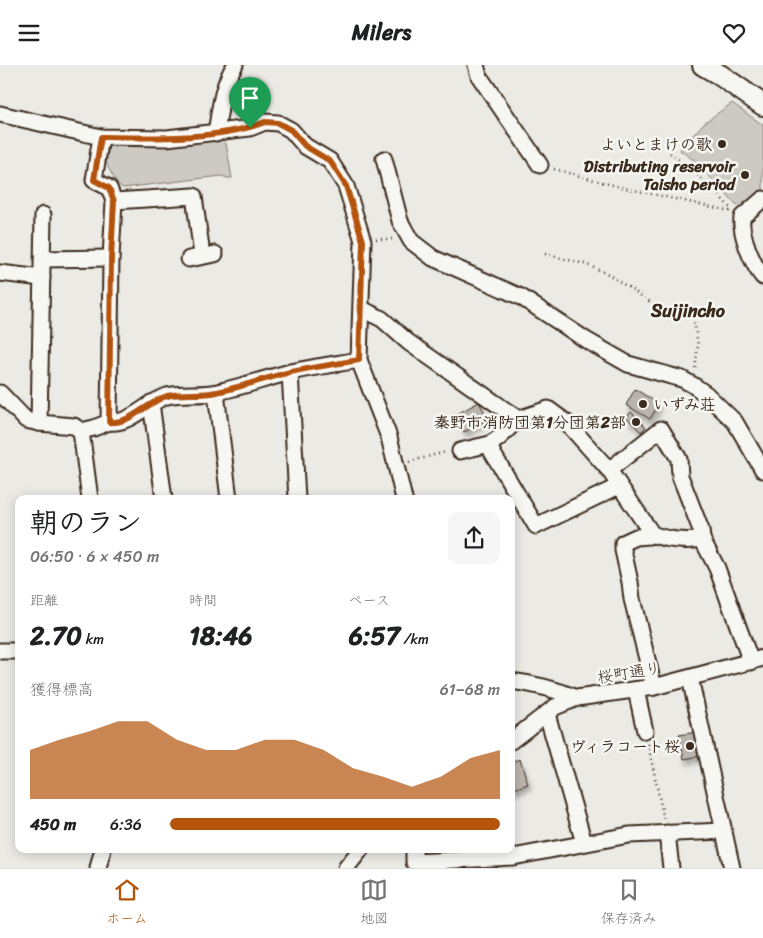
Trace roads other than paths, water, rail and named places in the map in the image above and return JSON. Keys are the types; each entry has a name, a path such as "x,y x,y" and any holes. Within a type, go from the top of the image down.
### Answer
{"main road":[{"path":"703,65 763,105"}],"street":[{"path":"216,133 222,95 229,74 235,65"},
{"path":"476,65 479,76 540,165"},
{"path":"0,114 101,137 167,138 250,128 265,122 278,123 291,130 305,146 330,161 346,186 363,241 359,360 389,437 403,495"},
{"path":"101,137 94,180 109,188 114,201 111,258 109,422"},
{"path":"384,159 400,221 412,241 433,258 521,297 586,340 628,364 682,379 693,385 706,394 735,422 763,471"},
{"path":"114,201 194,196 202,256"},
{"path":"763,199 742,217 741,227 754,263 763,277"},
{"path":"39,423 43,215"},
{"path":"43,259 111,258"},
{"path":"0,273 42,278"},
{"path":"362,309 382,319 408,341 518,419"},
{"path":"81,431 126,419 151,403 168,396 216,393 290,372 359,360"},
{"path":"290,372 297,495"},
{"path":"0,393 26,419 39,423 74,426 81,431 89,495"},
{"path":"216,393 229,495"},
{"path":"151,403 163,495"},
{"path":"454,451 490,444 499,438 518,419 548,409 567,423 609,470 652,534 659,537 693,541 702,539"},
{"path":"609,470 662,429 679,459 680,476 701,530 702,539 717,567 757,660"},
{"path":"490,444 492,452 536,526 619,486"},
{"path":"645,731 646,690 623,543 636,537 652,534"},
{"path":"0,651 15,651"},
{"name":"桜町通り","path":"515,738 556,707 577,699 646,690 757,660"},
{"path":"690,678 732,868"},
{"path":"515,682 555,689 577,699"},
{"path":"547,714 584,843"},
{"path":"414,853 414,862 490,854 513,862 584,843 629,835 723,831"},
{"path":"667,833 671,868"},
{"path":"98,868 102,853"},
{"path":"346,868 358,853"}],"place":[{"name":"よいとまけの歌","path":"722,144"},
{"name":"Distributing reservoir Taisho period","path":"745,175"},
{"name":"いずみ荘","path":"643,404"},
{"name":"秦野市消防団第1分団第2部","path":"636,422"},
{"name":"ヴィラコート桜","path":"690,746"}],"district":[{"name":"Suijincho","path":"688,311"}]}
